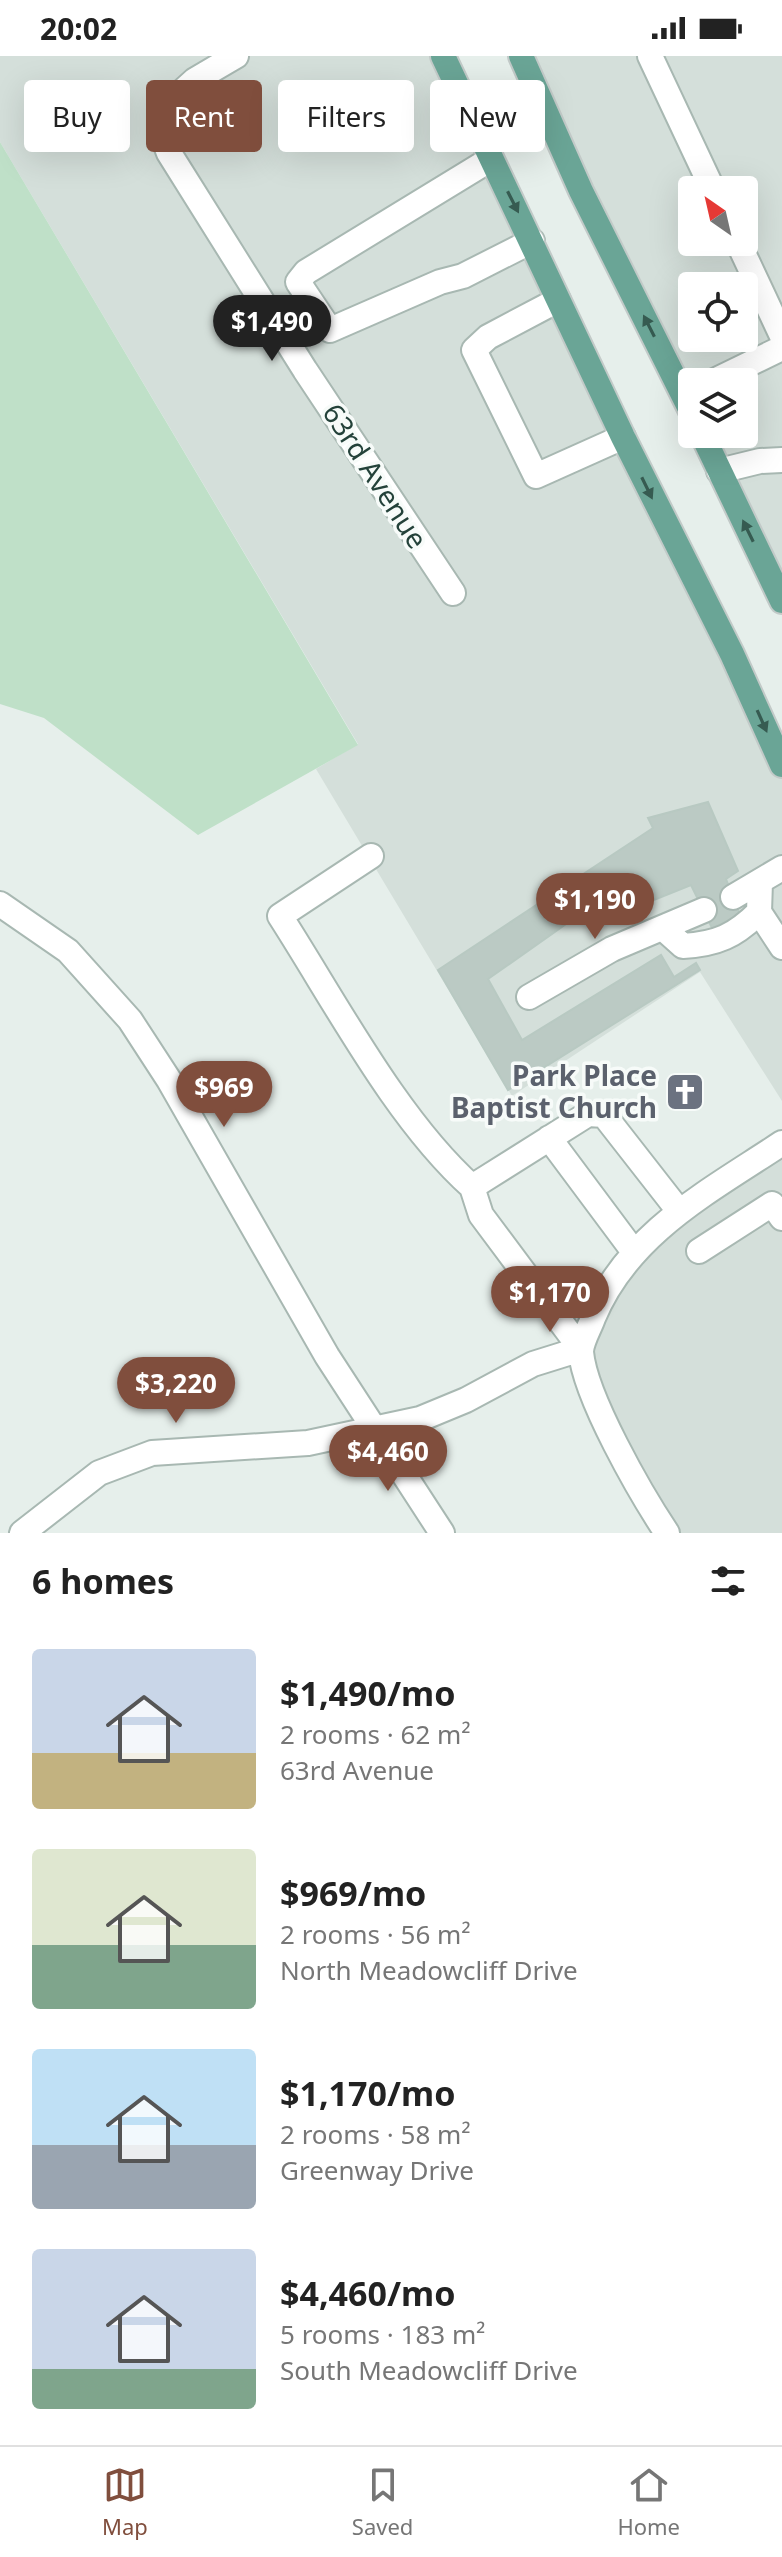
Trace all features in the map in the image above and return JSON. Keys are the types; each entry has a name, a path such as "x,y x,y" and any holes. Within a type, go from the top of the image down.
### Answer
{"main road":[{"path":"443,56 623,437 732,654 782,765"},
{"path":"521,56 581,191 678,379"},
{"path":"708,448 782,601"}],"street":[{"name":"63rd Avenue","path":"236,56 195,80 163,109 163,137 169,153 305,370 453,593"},
{"path":"650,56 706,176"},
{"path":"491,159 306,272 298,282 330,330 440,282 463,276 532,241"},
{"path":"745,256 782,336"},
{"path":"558,300 488,337 474,350 536,476 623,437"},
{"path":"741,368 782,348"},
{"path":"719,471 760,461 782,460"},
{"path":"371,856 280,916 391,1088 443,1161 472,1187 481,1215 581,1349 591,1389 641,1494 667,1533"},
{"path":"733,897 782,868"},
{"path":"760,882 759,912 782,947"},
{"path":"0,904 38,927 68,951 130,1020 169,1080 327,1356 442,1533"},
{"path":"529,997 612,949 704,910"},
{"path":"664,929 683,946 714,944 741,931 759,912"},
{"path":"472,1187 588,1114 604,1115 679,1211"},
{"path":"549,1138 634,1252"},
{"path":"581,1349 599,1305 623,1263 634,1252 679,1211 778,1155"},
{"path":"699,1251 779,1207"},
{"path":"22,1533 47,1524 99,1473 152,1453 308,1443 420,1419 466,1400 533,1364 581,1349"}],"shaded area":[{"path":"0,56 445,56 457,80 430,80 430,152 491,152 782,755 782,1101 700,972 512,1096 316,769 358,744 0,142"},
{"path":"523,56 782,56 782,597 711,448 758,448 758,368 678,368 678,380 545,102 545,80 534,80"},
{"path":"782,1143 782,1533 665,1533 581,1349 623,1263"}],"green space":[{"path":"0,142 358,745 198,835 44,718 0,704"}],"building":[{"path":"708,802 738,871 726,879 740,915 712,928 691,885 649,902 637,874 488,979 522,1040 661,955 674,977 696,963 700,970 508,1090 438,970 653,828 648,818"}],"place":[{"name":"Park Place Baptist Church","path":"685,1092"}]}
